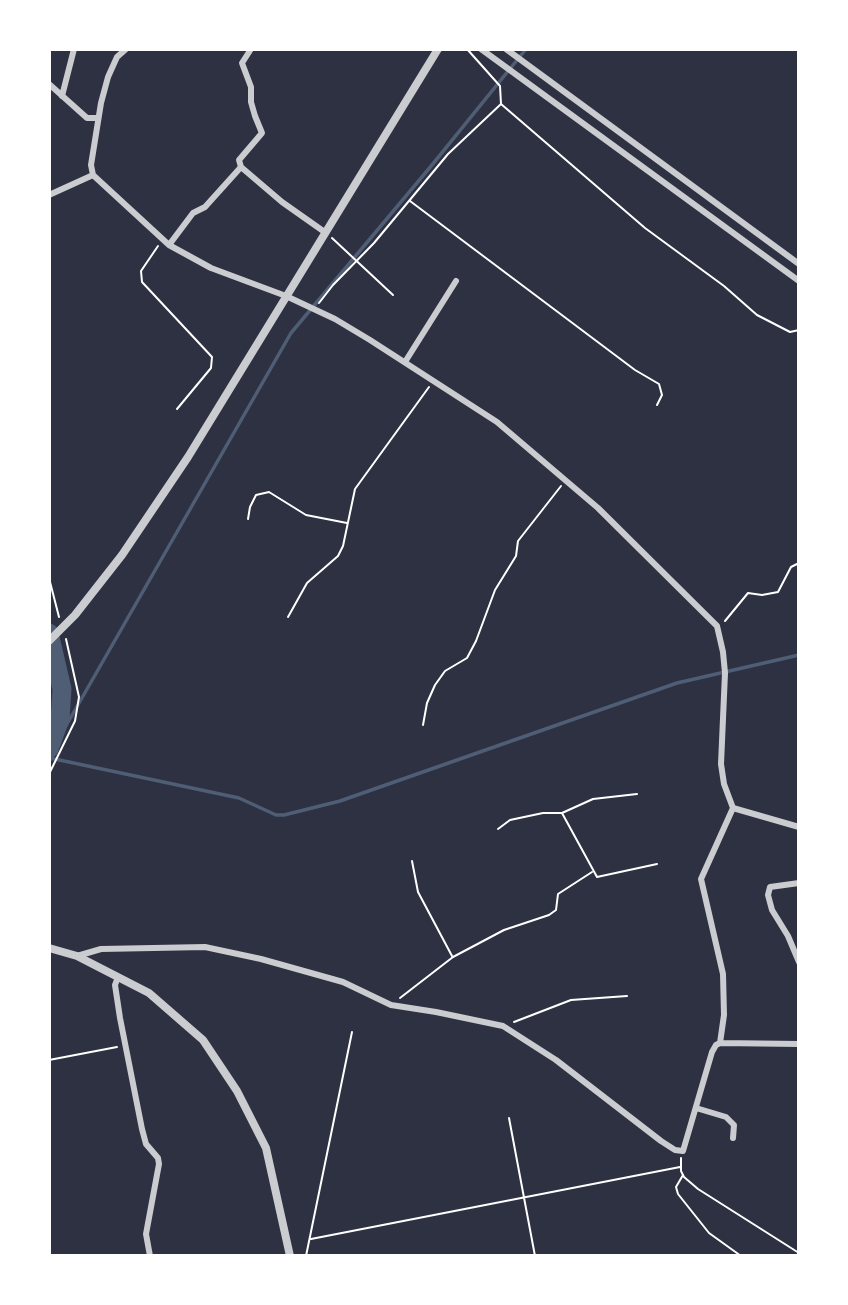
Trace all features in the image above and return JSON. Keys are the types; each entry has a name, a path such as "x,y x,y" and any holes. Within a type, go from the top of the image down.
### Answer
{"street":[{"path":"62,96 74,49"},
{"path":"77,956 101,949 205,947 261,959 343,982 391,1005 503,1027 556,1060 661,1141 675,1150 683,1151 712,1052 720,1043 724,1015 723,975 701,879 733,808 724,784 721,764 725,673 717,626 598,508 497,422 359,333 286,296 211,268 169,245 93,175 91,165 97,118 108,77 117,57 126,49"},
{"path":"251,49 242,63 251,87 255,116 263,130 239,160 241,167 282,202 326,233"},
{"path":"49,641 75,615 122,555 188,457 438,49"},
{"path":"481,49 799,281"},
{"path":"506,49 799,264"},
{"path":"49,84 87,118 97,118"},
{"path":"169,245 193,213 205,207 241,167"},
{"path":"49,195 93,175"},
{"path":"405,362 456,281"},
{"path":"733,808 799,827"},
{"path":"799,883 771,887 768,895 772,910 788,936 799,962"},
{"path":"49,948 77,956 149,993 203,1040 237,1091 267,1148 290,1256"},
{"path":"118,977 115,985 144,1136 159,1164 146,1234 149,1256"},
{"path":"720,1043 799,1044"},
{"path":"696,1108 726,1117 734,1125 733,1138"}],"path":[{"path":"467,49 500,86 501,104 627,213 724,286 748,308 790,332 799,330"},
{"path":"314,309 448,154 501,104"},
{"path":"409,200 635,370 659,383 662,395 657,405"},
{"path":"326,233 393,295"},
{"path":"162,239 141,271 142,282 212,357 211,369 177,409"},
{"path":"288,617 307,583 338,556 343,545 355,489 433,380"},
{"path":"423,725 426,703 435,685 445,671 467,658 476,641 495,590 516,555 519,541 566,480"},
{"path":"248,519 256,495 269,492 306,515 348,523"},
{"path":"717,626 727,620 748,593 762,595 778,592 791,567 799,563"},
{"path":"49,578 62,625"},
{"path":"49,774 75,721 79,697 65,638"},
{"path":"498,829 510,820 542,813 562,813 593,799 637,794"},
{"path":"562,813 597,877 657,864"},
{"path":"412,861 418,892 453,957"},
{"path":"391,1005 453,957 504,930 549,915 555,911 558,894 592,872"},
{"path":"503,1027 570,1000 627,996"},
{"path":"306,1256 352,1032"},
{"path":"49,1060 125,1045"},
{"path":"509,1118 535,1256"},
{"path":"683,1151 680,1167 683,1175 698,1189 799,1254"},
{"path":"311,1239 680,1167"},
{"path":"683,1175 677,1184 678,1194 709,1233 741,1256"}],"waterway":[{"path":"51,759 63,731 291,333 526,49"},
{"path":"49,633 62,689 60,719 49,749"},
{"path":"50,758 239,798 276,815 284,815 340,801 677,683 799,655"}]}
